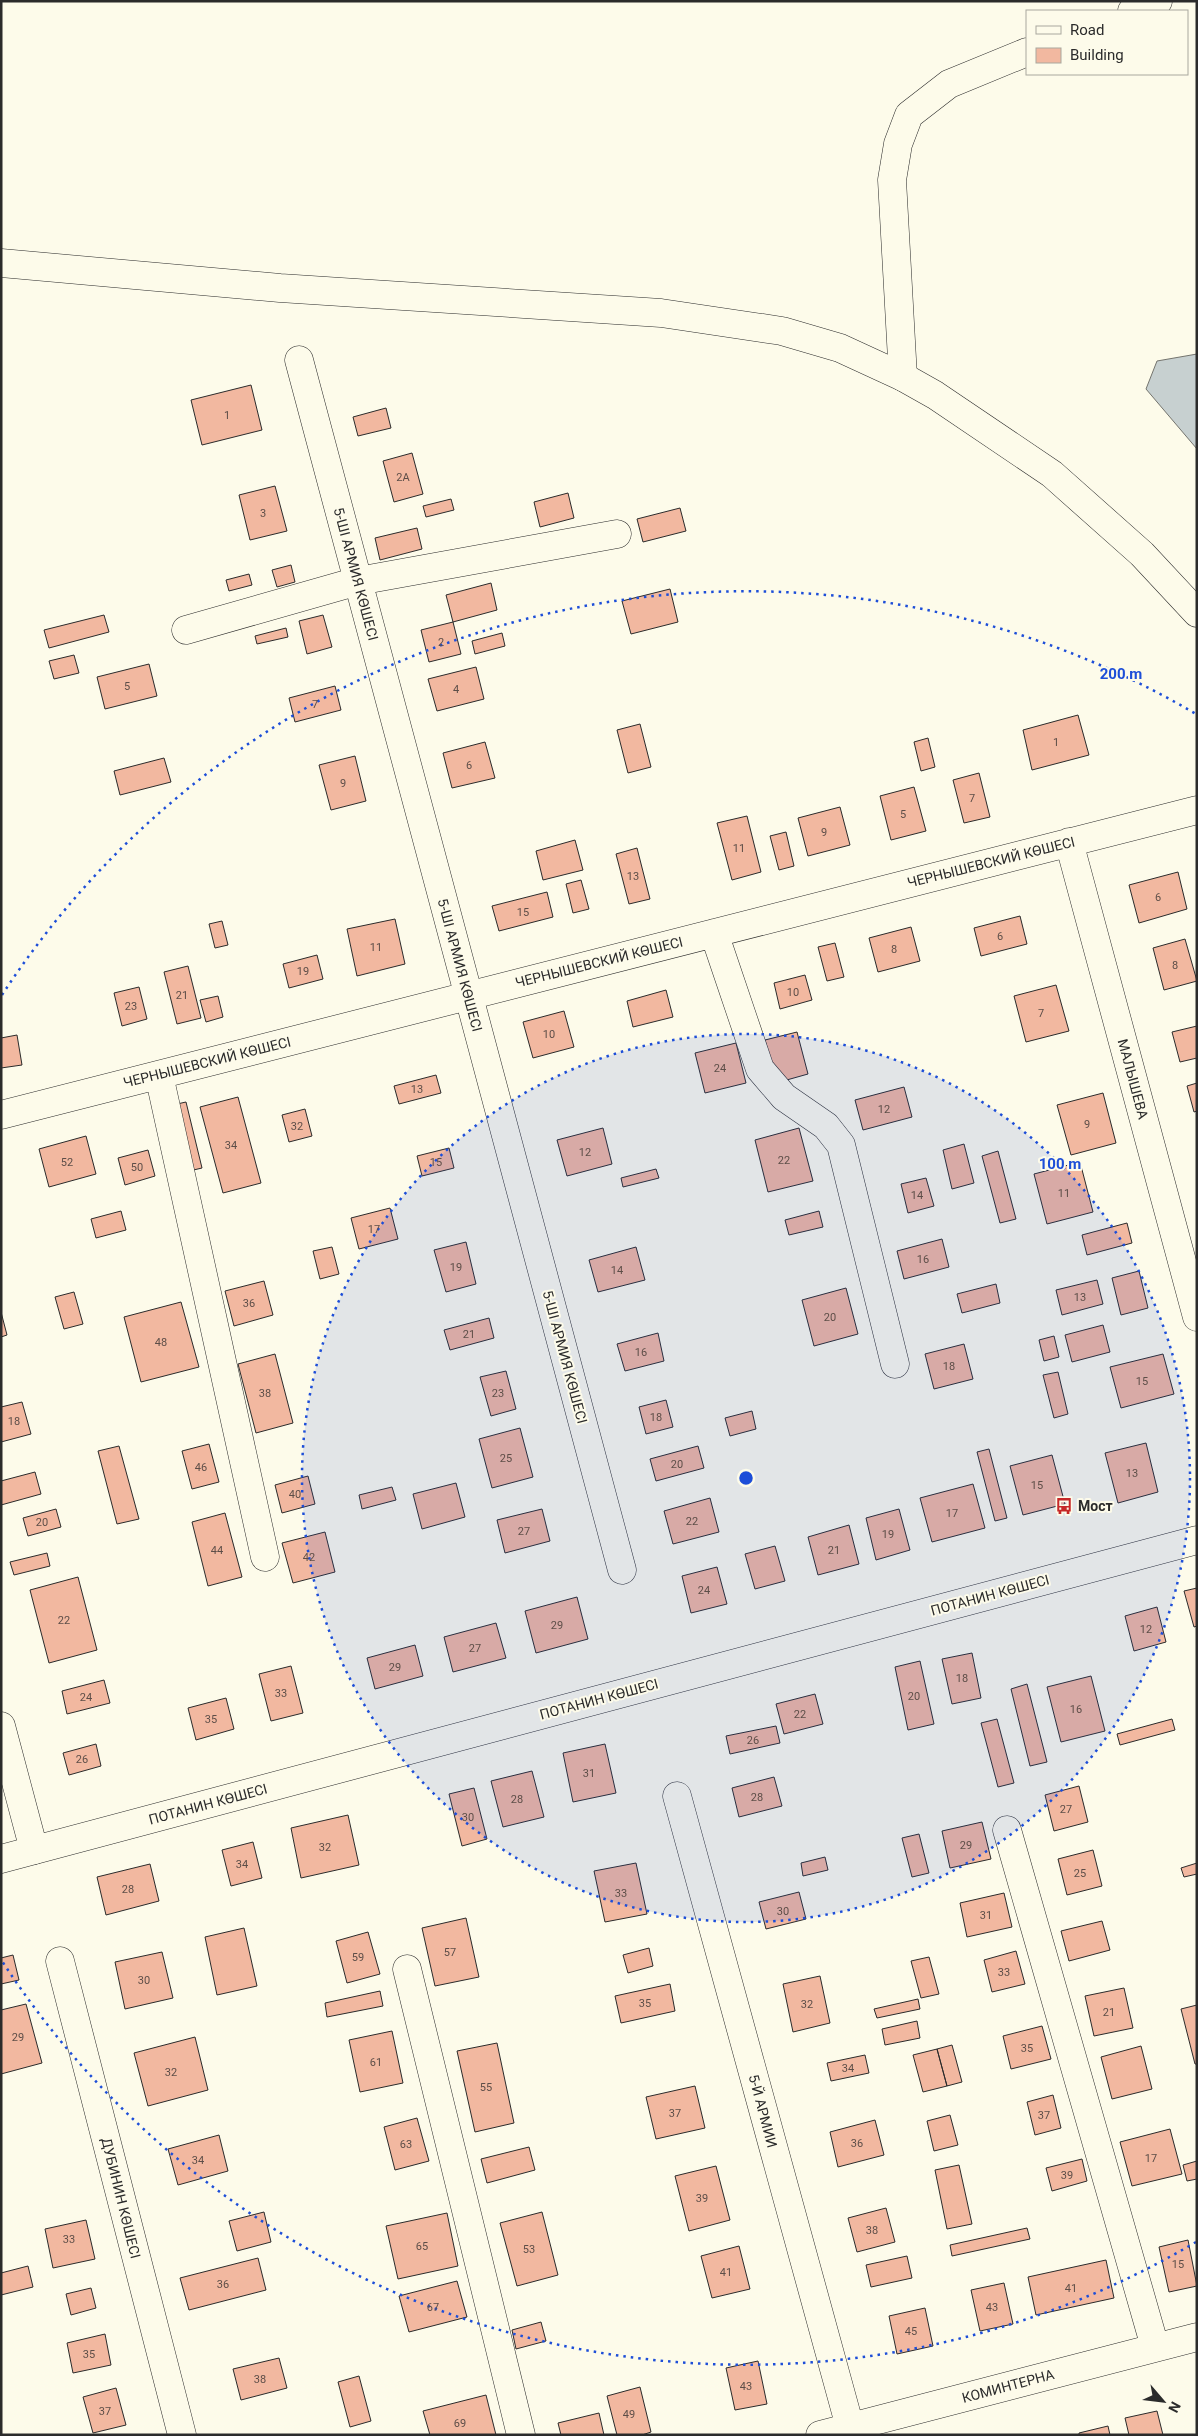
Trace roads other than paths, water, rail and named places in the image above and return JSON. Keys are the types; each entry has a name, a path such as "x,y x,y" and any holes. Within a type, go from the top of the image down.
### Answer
{"main road":[{"path":"1135,10 1158,1"},
{"path":"903,377 892,180 898,144 909,115 949,84 1026,52"},
{"path":"1,263 280,288 661,313 782,331 840,348 903,377 935,395 1052,474 1142,554 1197,613"},
{"name":"5-ШІ АРМИЯ КӨШЕСІ","path":"299,360 622,1570"},
{"path":"186,630 358,581 617,534"},
{"name":"ЧЕРНЫШЕВСКИЙ КӨШЕСІ","path":"1,1115 1197,810"},
{"name":"МАЛЫШЕВА","path":"1069,842 1197,1317"},
{"path":"714,933 760,1069 784,1097 826,1126 841,1145 896,1364"},
{"path":"159,1075 265,1557"},
{"name":"ПОТАНИН КӨШЕСІ","path":"1,1859 1197,1540"},
{"path":"1,1726 34,1850"},
{"name":"5-Й АРМИИ","path":"677,1796 830,2432"},
{"path":"1007,1830 1155,2347"},
{"name":"ДУБИНИН КӨШЕСІ","path":"60,1961 182,2435"},
{"path":"407,1969 521,2435"},
{"name":"КОМИНТЕРНА","path":"830,2432 1197,2337"}],"place":[{"name":"Мост","path":"1064,1506"}]}
